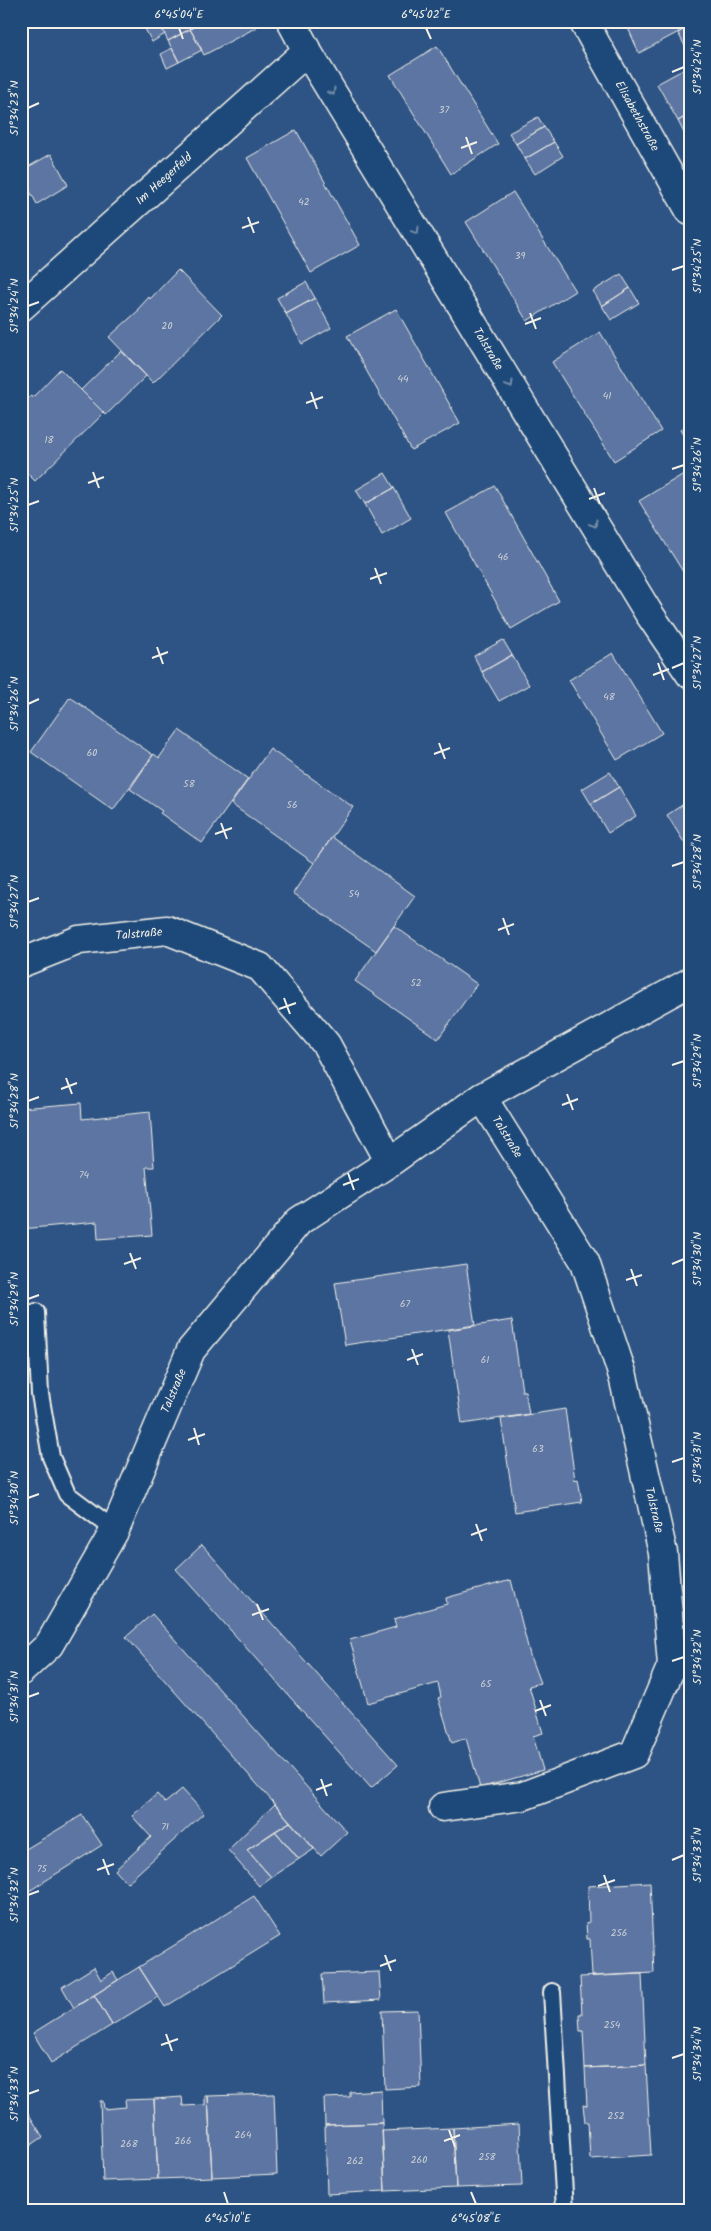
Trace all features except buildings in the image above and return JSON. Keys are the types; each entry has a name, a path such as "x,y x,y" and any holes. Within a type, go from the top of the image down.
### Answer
{"street":[{"name":"Talstraße","path":"291,21 307,51 648,612 690,674"},
{"name":"Elisabethstraße","path":"583,21 690,211"},
{"name":"Im Heegerfeld","path":"21,307 307,51"},
{"name":"Talstraße","path":"21,963 78,940 167,930 260,967 326,1044 390,1162"},
{"name":"Talstraße","path":"21,1672 49,1645 115,1530 191,1350 299,1221 390,1162 482,1097 690,982"},
{"name":"Talstraße","path":"443,1807 524,1796 634,1754 672,1665 663,1553 620,1366 585,1262 482,1097"}],"lane":[{"path":"36,1312 40,1394 51,1457 67,1494 115,1530"},
{"path":"552,1992 566,2210"}]}
